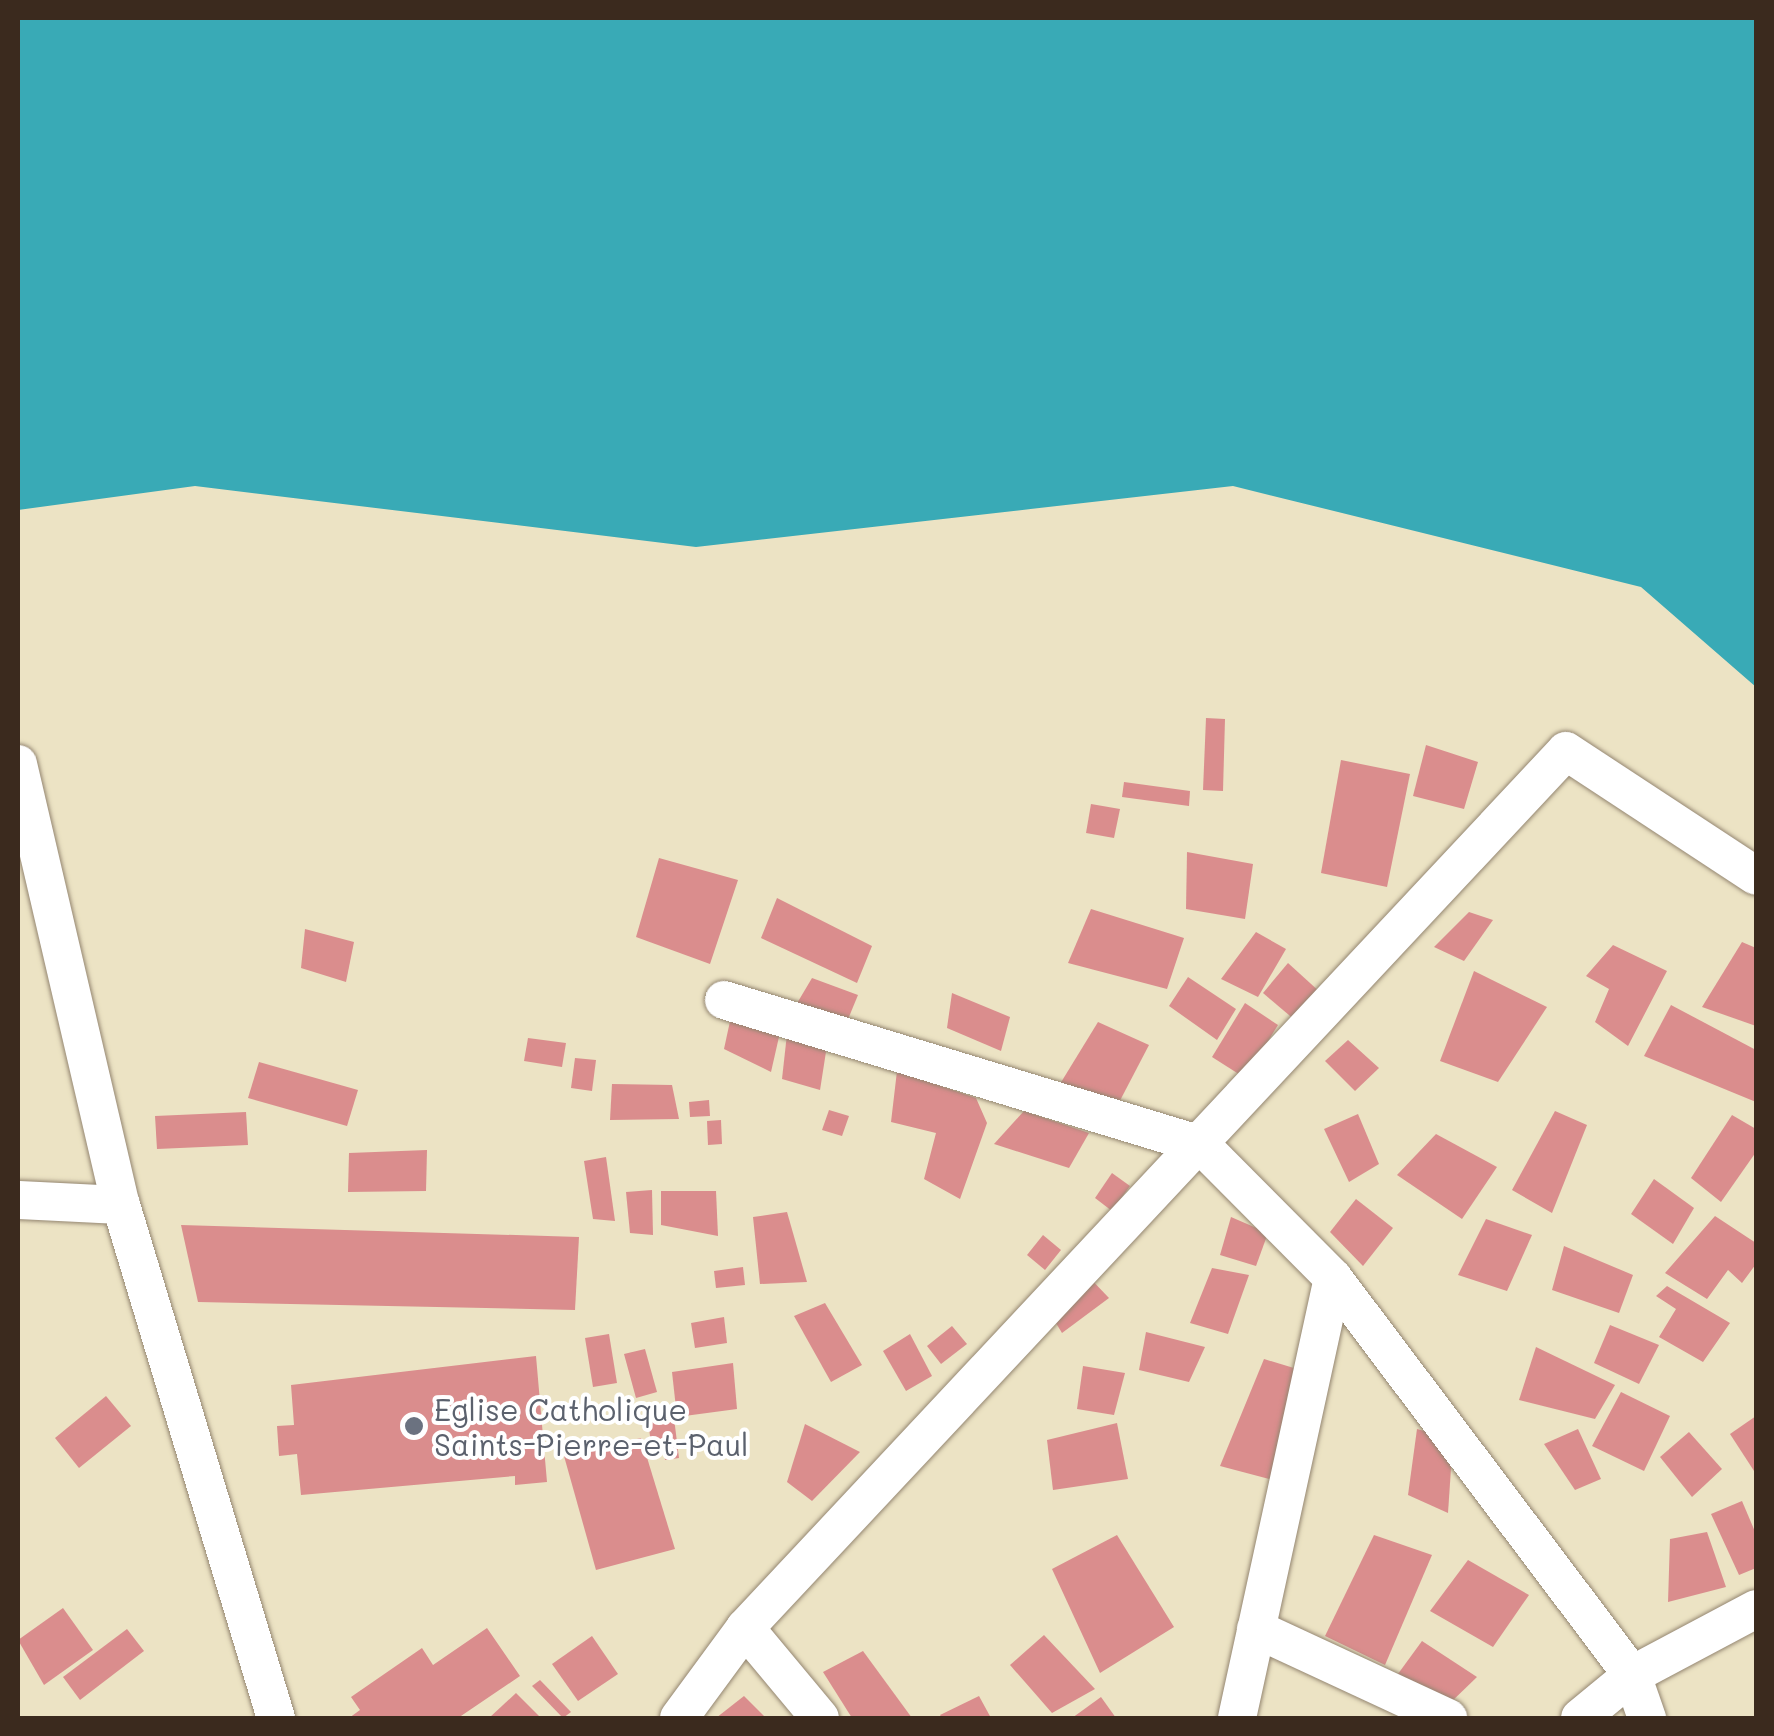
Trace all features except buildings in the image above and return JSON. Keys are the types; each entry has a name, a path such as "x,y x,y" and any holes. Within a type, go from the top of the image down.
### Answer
{"street":[{"path":"679,1718 745,1628 1566,752 1756,876"},
{"path":"18,764 121,1204 276,1718"},
{"path":"724,1000 1200,1145 1333,1278 1632,1675 1647,1718"},
{"path":"18,1200 121,1204"},
{"path":"1237,1718 1333,1278"},
{"path":"1580,1718 1632,1675 1756,1609"},
{"path":"745,1628 820,1718"},
{"path":"1256,1629 1448,1718"}],"water":[{"path":"18,18 1756,18 1756,687 1641,587 1233,486 696,547 195,486 18,510"}],"place":[{"name":"Eglise Catholique Saints-Pierre-et-Paul","path":"414,1426"}]}
